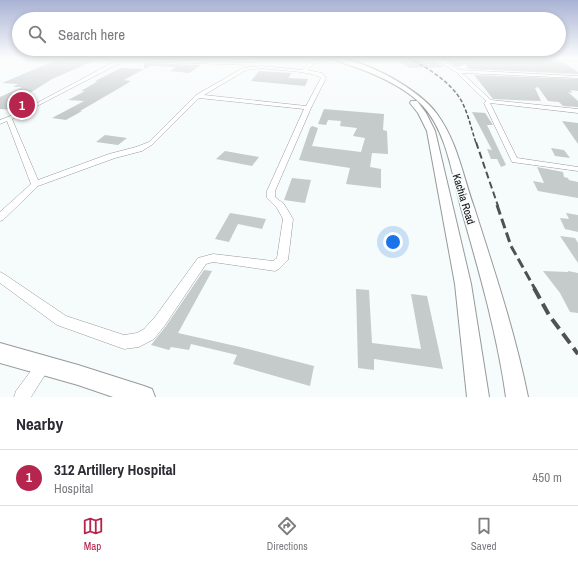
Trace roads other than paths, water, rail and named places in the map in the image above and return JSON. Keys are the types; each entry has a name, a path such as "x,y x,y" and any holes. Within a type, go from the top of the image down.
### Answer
{"main road":[{"name":"Kachia Road","path":"375,77 401,91 417,106 427,122 432,138 464,284 478,397"},
{"name":"Kachia Road","path":"384,77 410,91 427,106 444,132 492,291 519,392"},
{"path":"0,353 78,375 144,397"}],"street":[{"path":"0,122 9,119 90,77"},
{"path":"0,218 35,184 151,143 198,96 231,77"},
{"path":"0,277 62,321 124,342 139,340 149,334 160,321 202,261 213,258 275,266 282,260 288,219 281,206 271,198 271,191 308,108 324,78 323,77"},
{"path":"463,77 489,101 578,110"},
{"path":"198,96 308,108"},
{"path":"489,101 487,104 515,160 578,169"},
{"path":"9,119 35,184"},
{"path":"22,397 44,365"}],"railway":[{"path":"439,77 459,96 469,119 476,143"},
{"path":"476,142 498,206"},
{"path":"497,205 511,246 535,289"},
{"path":"534,288 549,315 578,354"}],"place":[{"name":"312 Artillery Hospital","path":"22,105"}]}
